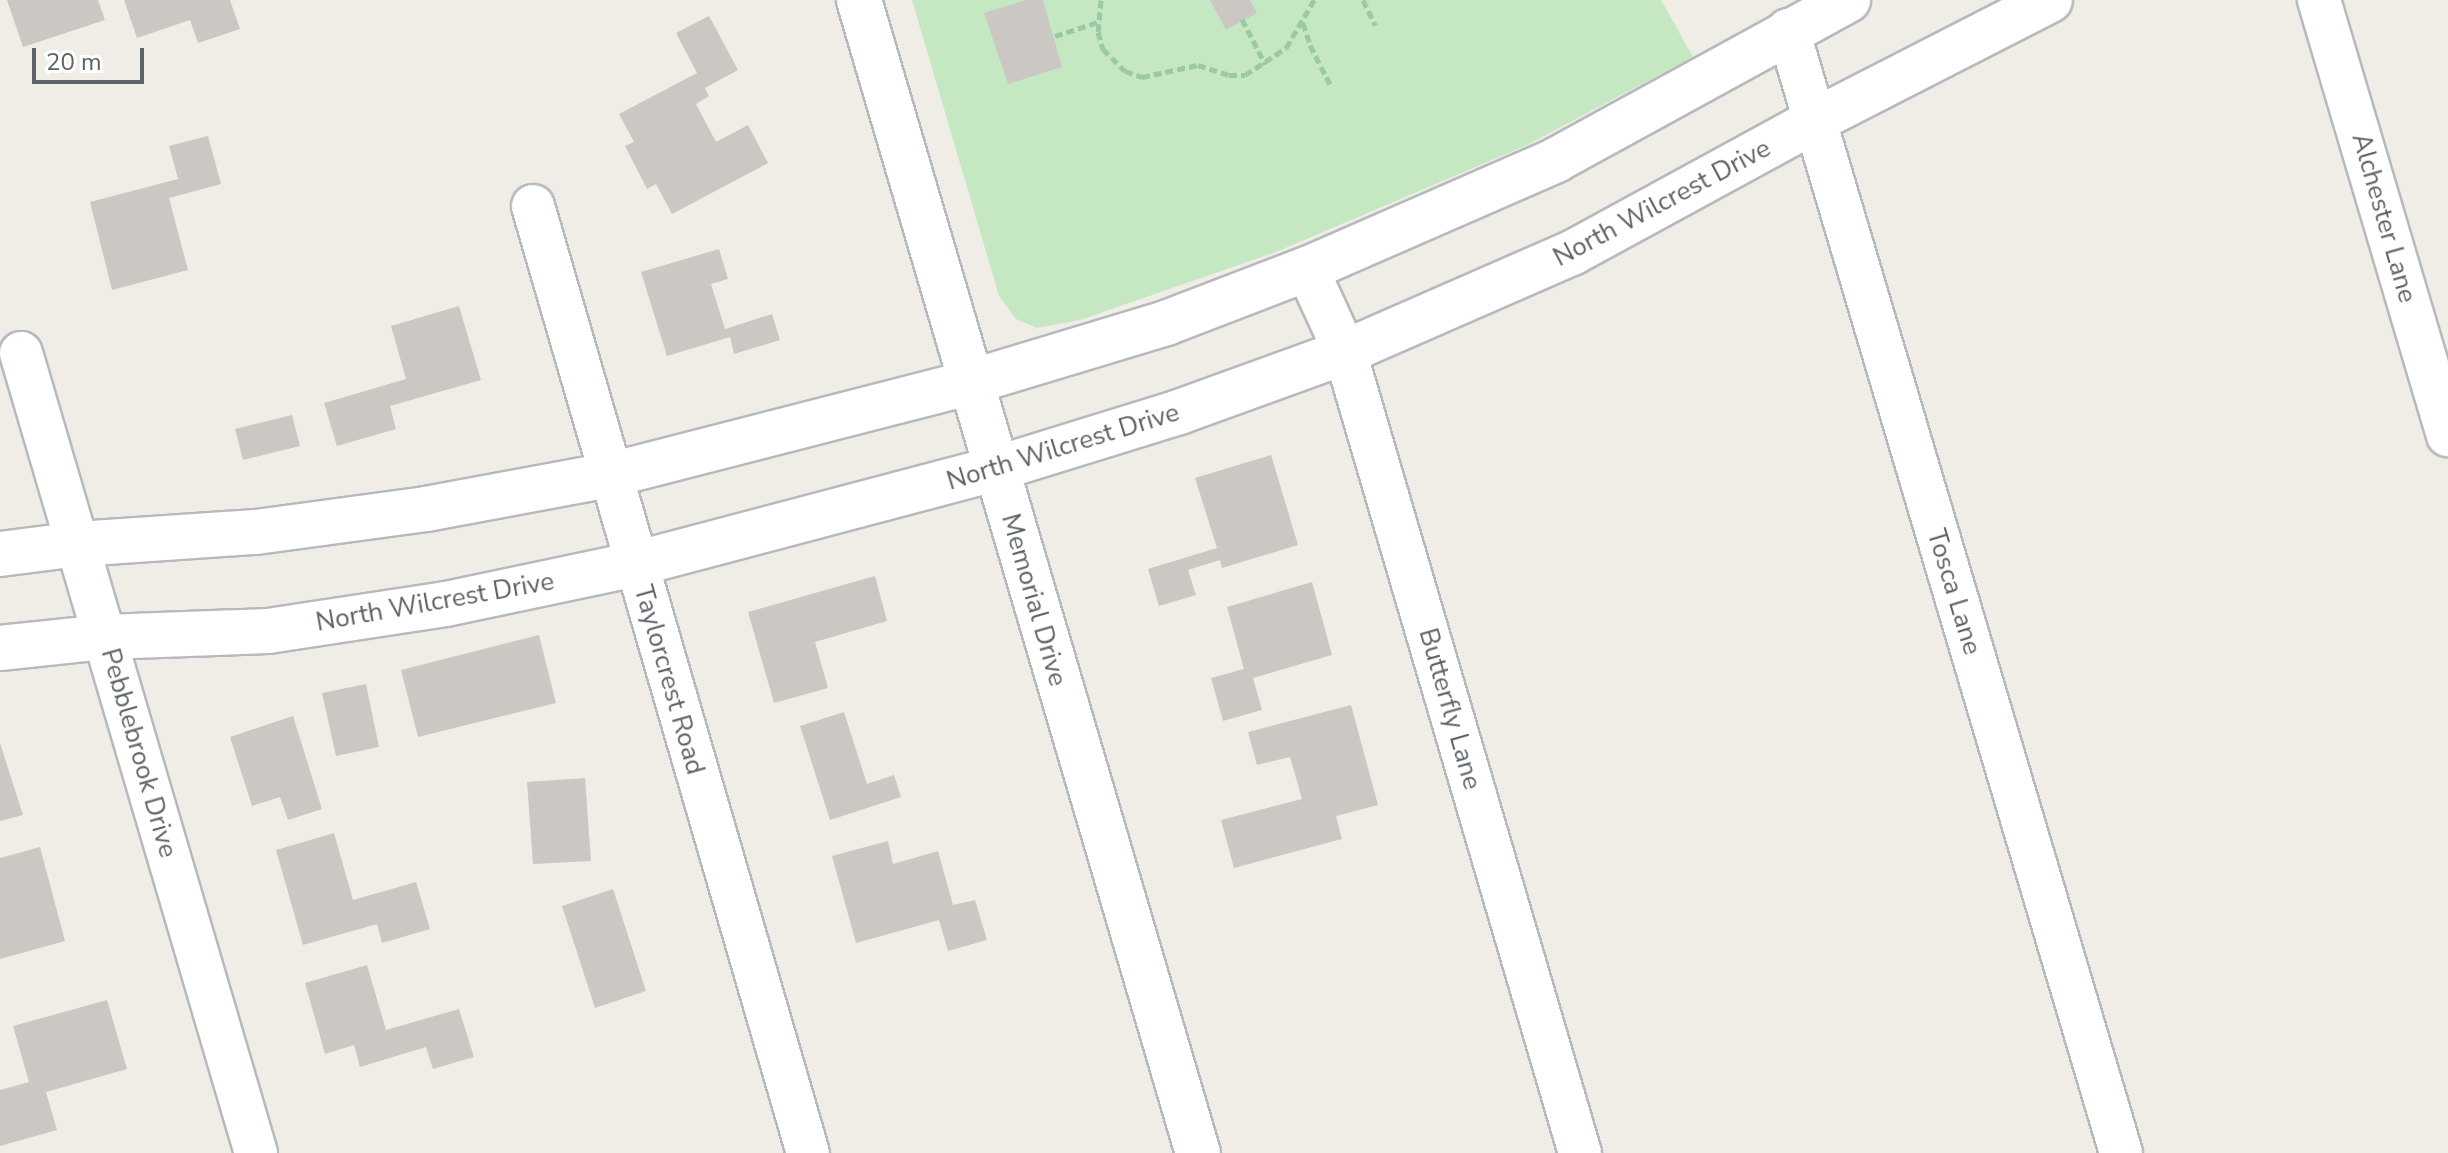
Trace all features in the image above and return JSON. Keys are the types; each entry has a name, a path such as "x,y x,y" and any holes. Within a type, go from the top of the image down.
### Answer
{"main road":[{"name":"Memorial Drive","path":"859,0 1198,1153"},
{"path":"0,554 78,544 256,532 426,509 610,475 971,382 1166,323 1307,269 1556,160 1788,30 1848,0"},
{"name":"North Wilcrest Drive","path":"0,648 105,637 268,631 446,604 635,564 995,469 1179,412 1345,352 1572,253 1814,121 2050,0"}],"street":[{"name":"Alchester Lane","path":"2319,0 2448,435"},
{"name":"Tosca Lane","path":"1788,30 2121,1153"},
{"name":"Taylorcrest Road","path":"533,206 808,1153"},
{"name":"Butterfly Lane","path":"1307,269 1345,352 1580,1153"},
{"name":"Pebblebrook Drive","path":"21,353 256,1153"}],"path":[{"path":"1101,0 1098,22 1103,49 1112,62 1142,77 1198,65 1229,75 1245,75 1286,48 1314,0"},
{"path":"1363,0 1375,25"},
{"path":"1242,19 1265,64"},
{"path":"1055,36 1098,22"},
{"path":"1303,22 1310,45 1330,84"}],"green space":[{"path":"912,0 1661,0 1693,57 1527,145 1276,252 1080,320 1037,328 1016,319 999,296"}],"building":[{"path":"7,0 98,0 105,20 23,47"},
{"path":"124,0 230,0 240,29 198,43 190,20 137,38"},
{"path":"1026,0 1043,0 1062,67 1008,84 984,13"},
{"path":"1210,0 1250,0 1257,13 1226,30"},
{"path":"709,16 738,70 705,88 709,96 696,104 716,142 748,125 768,163 672,214 656,184 647,189 625,146 634,142 619,114 697,73 676,33"},
{"path":"208,136 221,184 169,198 188,270 112,290 90,202 178,179 169,146"},
{"path":"719,249 728,279 711,284 725,329 772,314 780,340 734,354 730,337 667,356 641,272"},
{"path":"459,306 481,380 390,406 396,429 337,446 324,403 406,379 391,326"},
{"path":"292,415 300,446 243,460 235,429"},
{"path":"1271,455 1298,545 1222,568 1220,560 1188,570 1196,595 1159,606 1148,569 1217,548 1195,478"},
{"path":"875,576 887,621 815,642 828,688 774,703 748,612"},
{"path":"1312,582 1332,655 1253,678 1262,710 1223,721 1211,678 1244,669 1227,607"},
{"path":"539,635 556,703 418,737 401,670"},
{"path":"366,684 379,747 336,756 322,693"},
{"path":"1351,705 1378,805 1336,816 1342,839 1234,868 1221,820 1302,799 1290,757 1257,765 1248,732"},
{"path":"844,712 867,784 894,775 901,797 830,820 800,726"},
{"path":"293,716 322,809 288,820 280,797 252,806 230,737"},
{"path":"0,743 23,815 0,821"},
{"path":"585,778 591,861 533,864 527,782"},
{"path":"334,833 353,900 416,882 430,929 382,943 377,924 303,945 276,850"},
{"path":"888,841 893,864 938,851 953,905 975,900 987,940 948,951 939,920 856,943 832,856"},
{"path":"40,847 65,941 0,959 0,858"},
{"path":"613,889 646,991 595,1008 562,906"},
{"path":"367,965 386,1030 459,1009 474,1057 433,1069 426,1047 360,1067 354,1045 325,1054 305,983"},
{"path":"107,1000 127,1069 46,1092 57,1130 0,1146 0,1090 29,1082 13,1026"}]}
